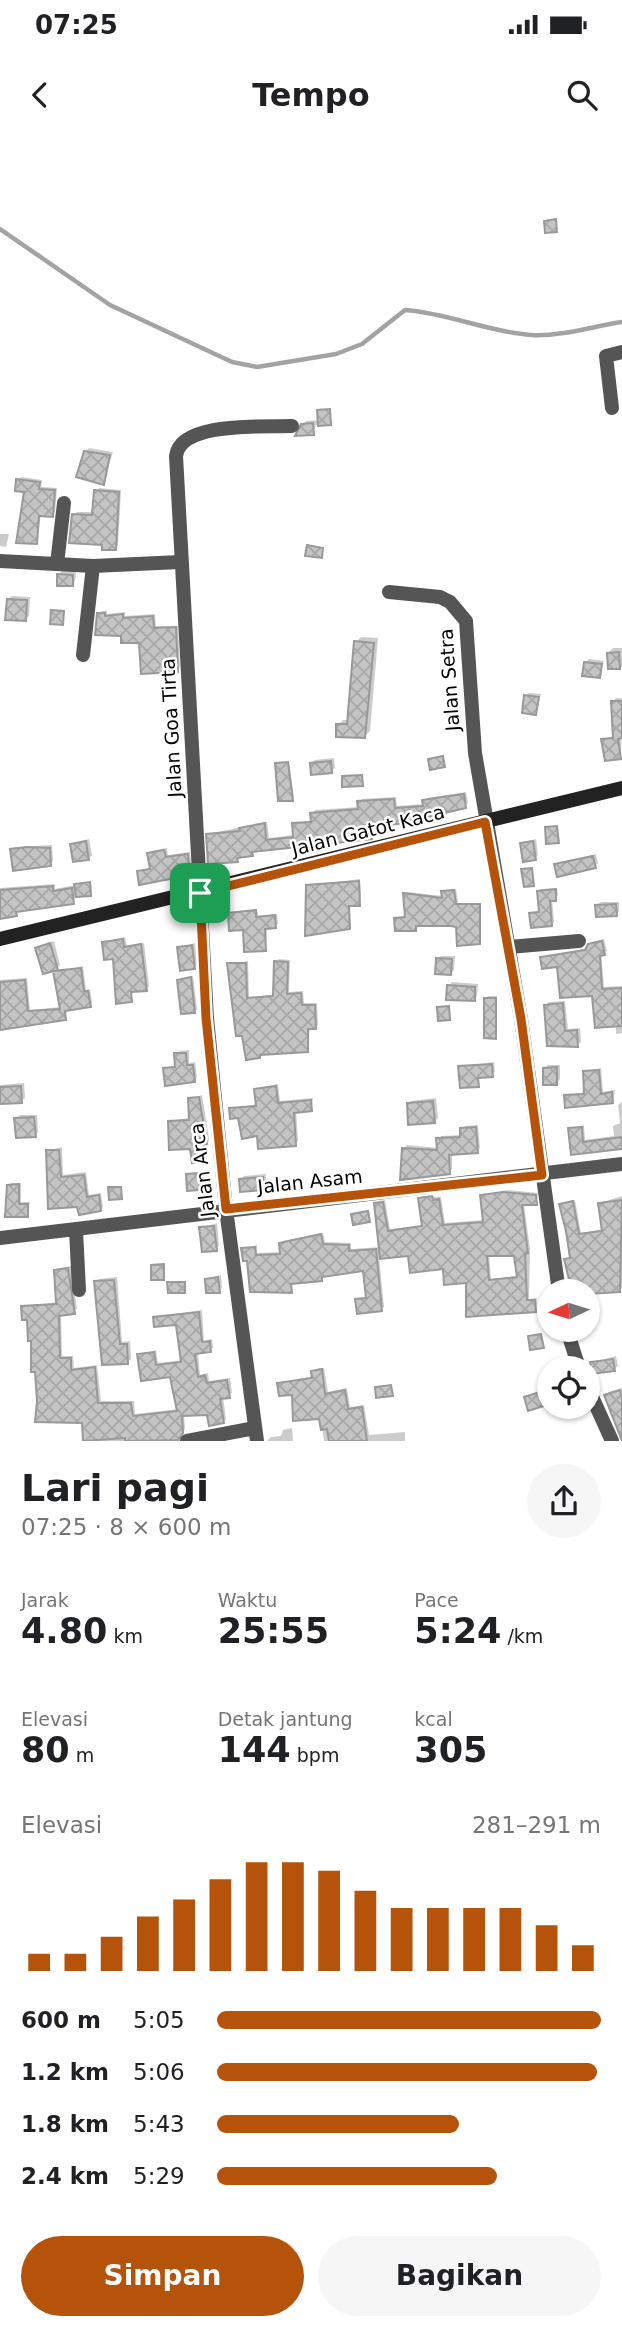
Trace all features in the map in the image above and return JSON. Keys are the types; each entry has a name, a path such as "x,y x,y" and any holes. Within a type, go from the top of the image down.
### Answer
{"main road":[{"name":"Jalan Gatot Kaca","path":"0,939 200,893 622,788"}],"street":[{"path":"612,408 606,356 622,352"},
{"name":"Jalan Goa Tirta","path":"200,893 176,456 179,446 196,433 292,426"},
{"path":"57,564 64,503"},
{"path":"0,561 93,566 180,562"},
{"path":"83,655 93,566"},
{"name":"Jalan Setra","path":"389,592 440,597 450,602 466,621 470,710 485,822 509,947 557,1279"},
{"name":"Jalan Arca","path":"200,893 206,1018 226,1209 256,1434"},
{"path":"509,947 579,941"},
{"name":"Jalan Asam","path":"0,1238 622,1164"},
{"path":"76,1230 79,1290"},
{"path":"600,1414 612,1441"},
{"path":"187,1441 256,1434"}],"building":[{"path":"556,219 557,232 545,233 544,221"},
{"path":"330,409 331,425 318,426 317,410"},
{"path":"313,423 314,435 295,436 301,424"},
{"path":"84,451 110,455 104,485 76,477"},
{"path":"16,479 40,482 39,489 55,490 53,517 39,516 37,544 16,543 24,492 15,491"},
{"path":"94,490 119,492 116,550 102,550 102,545 69,543 72,514 92,515"},
{"path":"307,545 323,548 322,558 305,556"},
{"path":"57,574 73,575 73,586 57,586"},
{"path":"7,599 27,600 26,621 5,620"},
{"path":"51,610 64,611 63,625 50,624"},
{"path":"97,613 105,613 105,616 123,614 123,618 153,616 154,628 176,627 178,672 141,674 139,643 121,643 121,636 95,635"},
{"path":"354,641 374,643 365,738 336,737 336,724 347,724"},
{"path":"619,652 620,669 608,669 607,653"},
{"path":"584,662 602,664 600,678 582,676"},
{"path":"524,695 539,697 536,715 522,713"},
{"path":"611,701 622,701 622,738 618,739 621,759 605,761 601,739 613,738"},
{"path":"443,756 445,767 430,770 428,759"},
{"path":"331,761 332,773 311,775 310,763"},
{"path":"288,762 293,801 278,801 275,763"},
{"path":"362,775 363,786 342,787 342,776"},
{"path":"464,794 466,808 423,818 423,821 371,827 372,839 252,852 253,856 237,858 238,862 208,864 206,834 240,831 239,828 265,823 266,840 293,837 292,823 311,822 310,813 358,809 357,801 394,799 395,808 423,806 422,800"},
{"path":"557,826 559,843 546,844 545,827"},
{"path":"86,841 89,860 73,862 70,844"},
{"path":"533,841 536,860 523,862 520,843"},
{"path":"50,848 51,866 13,871 10,849"},
{"path":"164,850 166,857 188,854 189,867 175,869 176,875 170,879 139,885 137,871 150,869 147,853"},
{"path":"593,856 596,868 557,877 554,864"},
{"path":"532,868 534,886 524,887 521,869"},
{"path":"359,881 360,906 349,906 350,929 305,936 306,885"},
{"path":"90,882 91,896 76,897 74,884"},
{"path":"53,886 53,891 72,888 74,904 16,912 17,916 0,919 0,890"},
{"path":"556,889 556,901 550,901 552,926 531,928 529,913 539,912 537,891"},
{"path":"454,890 456,904 480,904 480,944 457,946 456,927 451,926 416,926 416,931 395,931 394,918 405,917 403,893 442,898 441,891"},
{"path":"616,904 617,916 596,917 595,905"},
{"path":"256,910 256,917 275,915 276,928 265,929 266,951 244,952 243,930 229,931 228,913"},
{"path":"123,939 124,947 141,944 147,991 131,992 132,1002 116,1004 113,959 104,960 102,942"},
{"path":"602,941 605,955 600,956 602,989 622,988 622,1026 595,1028 592,996 560,998 557,967 542,969 540,957 585,950 588,944"},
{"path":"50,943 58,970 43,974 35,948"},
{"path":"192,945 195,969 180,971 177,947"},
{"path":"436,958 452,959 451,975 435,974"},
{"path":"274,961 288,962 287,994 301,993 302,1005 315,1005 316,1029 308,1029 308,1052 260,1055 260,1058 246,1060 242,1036 236,1036 227,963 246,963 247,998 273,996"},
{"path":"81,968 84,991 88,991 91,1007 65,1011 66,1020 0,1030 0,982 25,980 28,1011 60,1009 53,971"},
{"path":"191,977 195,1013 181,1014 177,980"},
{"path":"447,985 475,987 475,1001 446,1000"},
{"path":"484,998 496,998 496,1039 484,1038"},
{"path":"563,1003 565,1031 577,1030 578,1047 547,1046 544,1005"},
{"path":"449,1006 450,1020 438,1021 437,1007"},
{"path":"174,1053 186,1053 187,1065 193,1065 195,1082 165,1086 163,1068 175,1067"},
{"path":"492,1064 493,1077 478,1078 479,1087 460,1088 458,1066"},
{"path":"557,1067 557,1085 543,1085 543,1068"},
{"path":"599,1070 601,1094 612,1092 613,1103 565,1108 564,1095 584,1094 583,1071"},
{"path":"21,1086 22,1103 0,1104 0,1087"},
{"path":"276,1086 278,1103 311,1100 312,1111 294,1113 296,1146 258,1149 257,1136 242,1139 238,1118 230,1119 229,1108 256,1106 254,1089"},
{"path":"199,1097 207,1144 203,1144 205,1161 192,1163 190,1149 169,1150 168,1121 189,1120 188,1098"},
{"path":"433,1101 435,1123 408,1125 407,1103"},
{"path":"34,1117 36,1137 16,1138 14,1118"},
{"path":"476,1127 478,1153 449,1155 450,1174 400,1180 402,1148 437,1150 436,1138 460,1137 460,1128"},
{"path":"582,1127 583,1142 622,1137 622,1149 571,1155 568,1128"},
{"path":"46,1150 59,1150 61,1177 84,1175 87,1197 99,1195 101,1211 79,1215 77,1207 48,1209"},
{"path":"199,1173 200,1190 187,1191 186,1174"},
{"path":"263,1177 264,1190 240,1192 239,1179"},
{"path":"19,1184 19,1204 28,1204 28,1217 5,1217 7,1185"},
{"path":"108,1187 121,1187 122,1199 109,1200"},
{"path":"503,1192 536,1195 537,1205 522,1205 528,1253 525,1254 527,1300 535,1300 536,1312 466,1317 466,1283 444,1285 443,1269 410,1273 408,1256 380,1259 374,1203 383,1202 388,1231 422,1226 418,1198 432,1196 433,1200 439,1199 443,1225 483,1222 480,1195","holes":["487,1256 514,1256 517,1277 489,1280"]},
{"path":"622,1200 620,1292 600,1293 600,1279 569,1279 564,1259 570,1258 559,1204 573,1201 579,1234 602,1231 598,1203"},
{"path":"368,1211 370,1222 353,1225 351,1214"},
{"path":"214,1226 217,1251 202,1252 199,1227"},
{"path":"321,1234 323,1244 349,1245 349,1251 376,1249 382,1311 357,1314 355,1299 366,1298 363,1271 322,1277 322,1281 291,1284 292,1293 250,1292 247,1261 243,1261 241,1248 255,1247 256,1255 280,1254 279,1243"},
{"path":"164,1264 164,1280 151,1280 151,1265"},
{"path":"68,1268 75,1314 59,1316 60,1358 71,1358 71,1370 95,1367 98,1403 131,1403 133,1416 177,1411 170,1377 141,1381 137,1354 154,1352 156,1365 181,1362 176,1325 154,1327 153,1317 199,1312 202,1342 210,1341 211,1352 195,1354 198,1377 205,1375 207,1383 227,1380 230,1398 220,1399 224,1423 209,1426 207,1415 182,1416 183,1433 178,1440 125,1441 125,1438 83,1441 82,1423 35,1422 35,1372 31,1372 31,1341 28,1341 27,1320 22,1320 21,1306 56,1304 54,1270"},
{"path":"218,1277 220,1293 206,1293 205,1279"},
{"path":"114,1280 120,1344 127,1344 128,1364 102,1365 94,1281"},
{"path":"167,1282 185,1282 185,1293 168,1293"},
{"path":"537,1335 537,1342 543,1342 544,1348 530,1350 528,1336"},
{"path":"613,1359 615,1371 600,1373 600,1361"},
{"path":"322,1369 325,1394 345,1390 348,1409 362,1407 367,1441 329,1441 327,1429 321,1430 319,1419 293,1421 292,1395 279,1396 277,1383 312,1378 311,1371"},
{"path":"391,1385 393,1396 376,1398 375,1387"},
{"path":"620,1390 622,1398 622,1441 604,1395"},
{"path":"537,1393 537,1408 528,1411 524,1397"}],"waterway":[{"path":"0,229 110,305 232,362 257,367 336,354 362,344 405,310 531,335 565,333 622,322"}],"route":[{"path":"485,822 521,1019 542,1175 226,1209 206,1018 200,893 485,822"}]}
